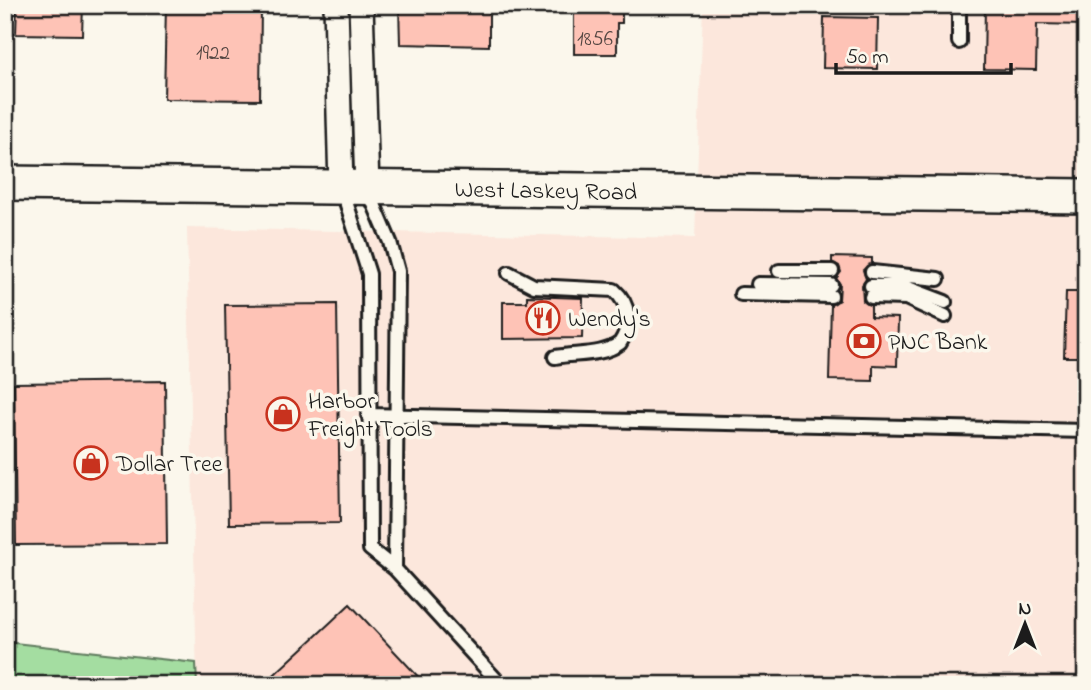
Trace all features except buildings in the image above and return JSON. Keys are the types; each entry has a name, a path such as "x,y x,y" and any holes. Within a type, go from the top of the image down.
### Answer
{"main road":[{"name":"West Laskey Road","path":"5,183 1086,196"}],"street":[{"path":"336,5 354,187"},
{"path":"354,187 361,5"}],"lane":[{"path":"959,5 959,42"},
{"path":"354,187 369,274 370,548 395,569 501,685"},
{"path":"354,187 390,242 398,271 395,569"},
{"path":"779,271 832,271"},
{"path":"509,272 534,286 614,290 625,301 628,325 620,343 602,352 582,352 555,357"},
{"path":"872,272 938,279"},
{"path":"741,294 831,290 758,284"},
{"path":"945,302 903,286 871,291 906,298 945,316"},
{"path":"368,415 1086,431"}],"shaded area":[{"path":"703,5 1086,5 1086,685 197,685 187,228 695,238"}],"green space":[{"path":"5,642 196,663 197,685 5,685"}],"place":[{"name":"Wendy's","path":"543,318"},
{"name":"PNC Bank","path":"864,341"},
{"name":"Harbor Freight Tools","path":"283,414"},
{"name":"Dollar Tree","path":"91,463"}]}
